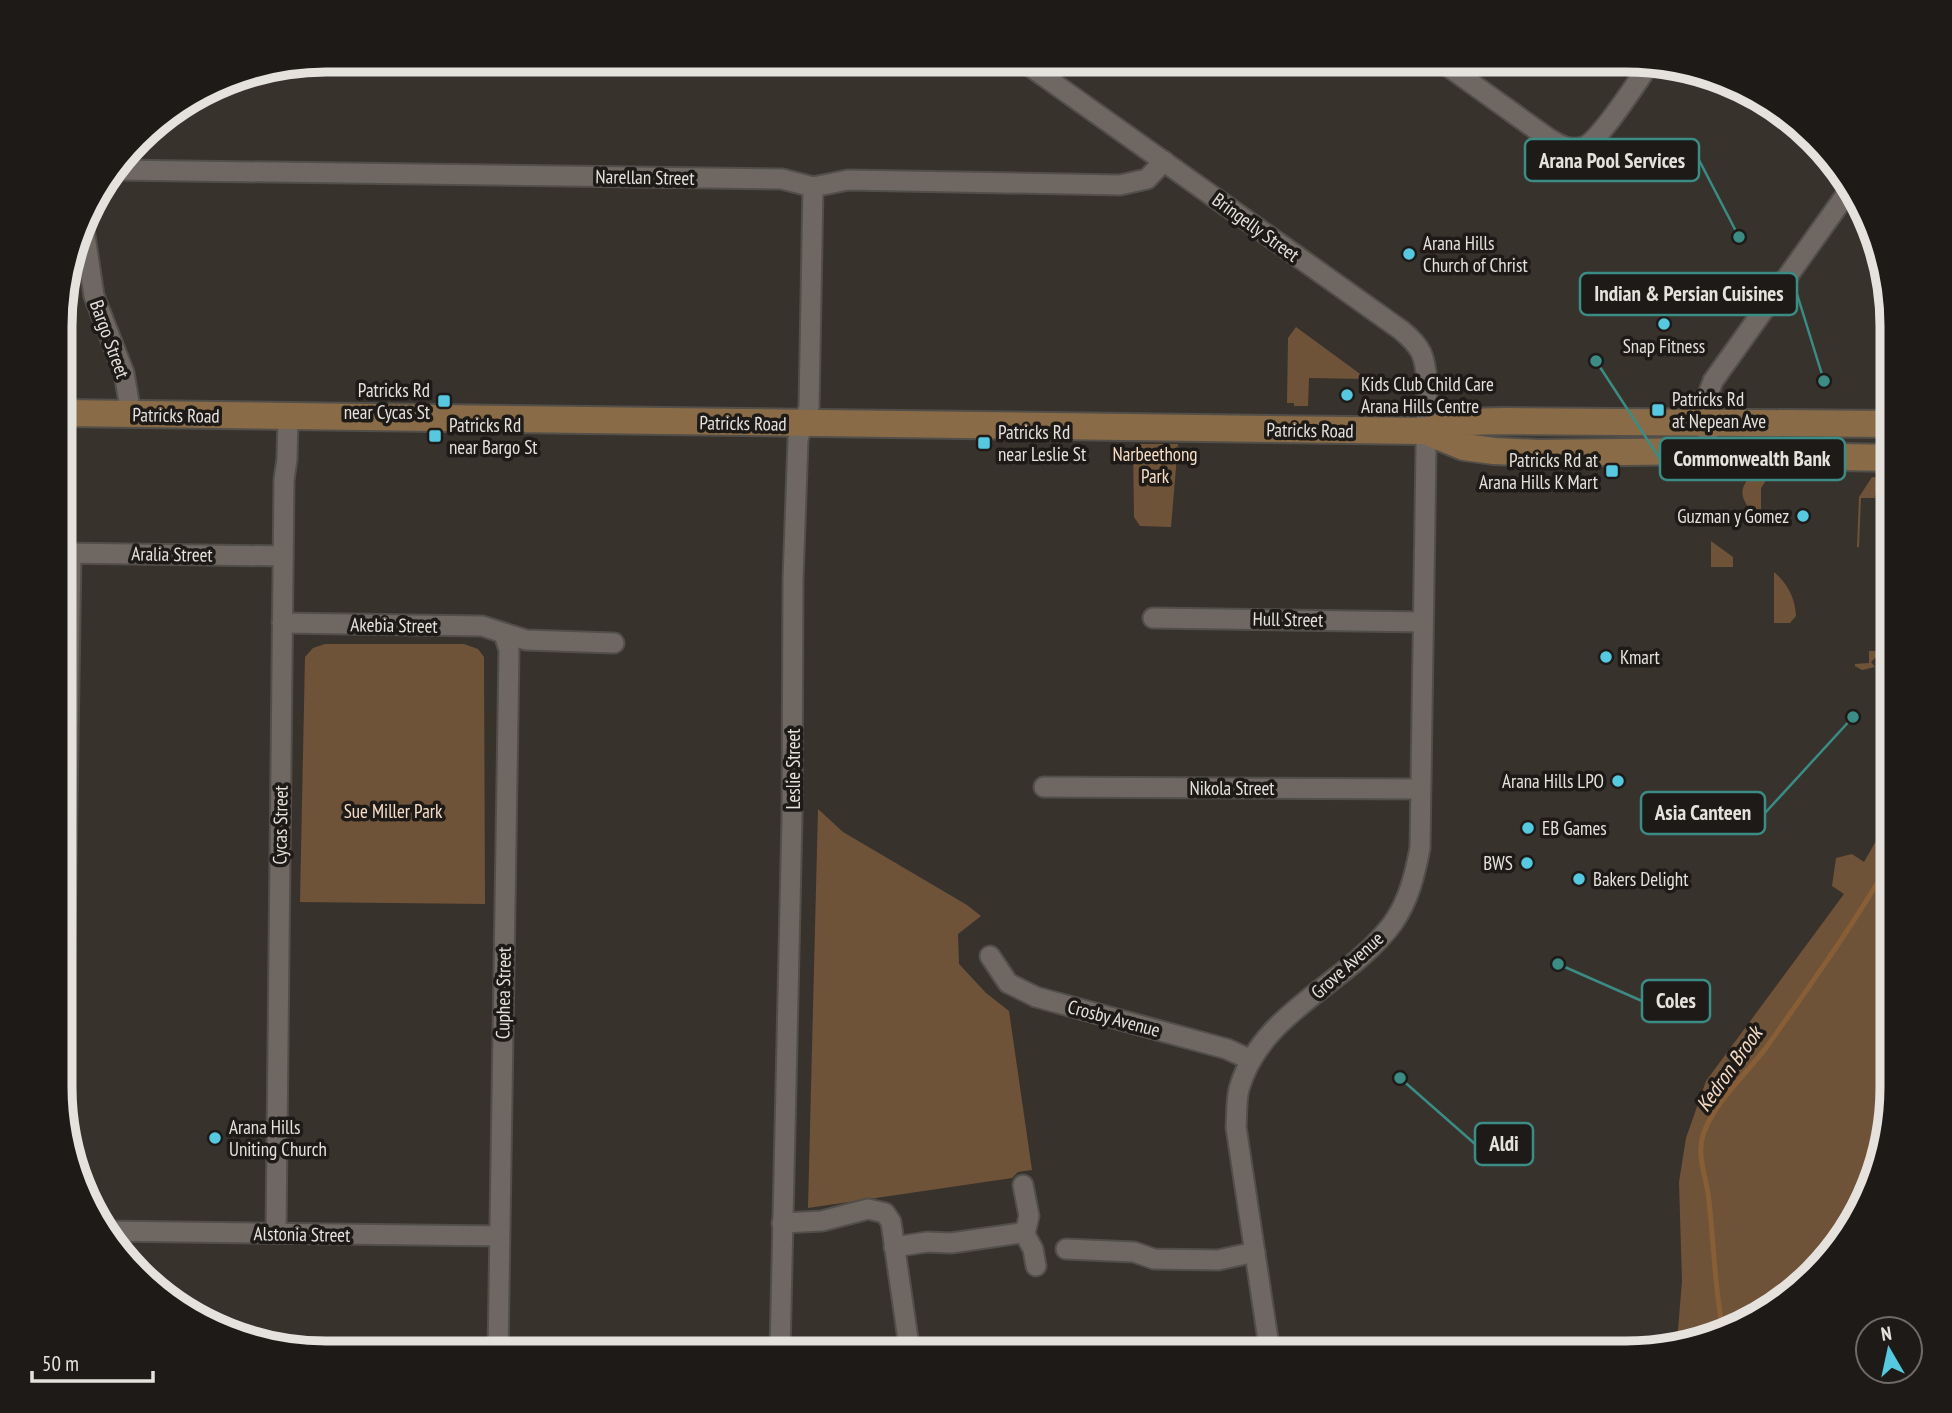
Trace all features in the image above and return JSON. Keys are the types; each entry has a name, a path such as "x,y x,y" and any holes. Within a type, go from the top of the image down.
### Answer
{"main road":[{"name":"Patricks Road","path":"72,413 1425,431 1464,422 1586,420 1880,424"},
{"name":"Patricks Road","path":"1425,431 1464,447 1494,451 1708,451 1798,457 1880,458"}],"street":[{"name":"Bringelly Street","path":"1038,72 1416,343 1424,356 1426,375 1425,431"},
{"path":"1456,72 1548,138 1564,147 1576,148 1594,141 1644,72"},
{"name":"Narellan Street","path":"125,170 782,179 813,187 848,180 1131,184 1147,179 1164,161"},
{"name":"Leslie Street","path":"780,1341 793,791 793,580 798,439 810,407 813,187"},
{"path":"1708,451 1709,392 1713,381 1845,197"},
{"name":"Bargo Street","path":"86,242 94,296 124,373 131,414"},
{"name":"Cycas Street","path":"276,1233 284,480 288,416"},
{"name":"Grove Avenue","path":"1268,1341 1236,1127 1238,1091 1251,1060 1283,1020 1373,944 1393,922 1408,895 1415,875 1420,848 1425,431"},
{"name":"Aralia Street","path":"72,553 283,556"},
{"name":"Hull Street","path":"1153,618 1423,622"},
{"name":"Akebia Street","path":"282,623 482,626 526,640 614,643"},
{"name":"Cuphea Street","path":"498,1341 509,650 504,634"},
{"name":"Nikola Street","path":"1044,788 1420,789"},
{"name":"Crosby Avenue","path":"990,956 1008,983 1036,997 1227,1049 1251,1060"},
{"path":"894,1247 927,1242 951,1243 1023,1231 1029,1216 1023,1185"},
{"path":"782,1223 822,1221 868,1209 885,1213 891,1222 908,1341"},
{"name":"Alstonia Street","path":"117,1231 499,1236"},
{"path":"1023,1231 1033,1249 1036,1266"},
{"path":"1066,1248 1134,1252 1154,1259 1218,1260 1255,1252"}],"green space":[{"path":"1296,327 1367,379 1309,378 1308,406 1287,403 1288,338"},
{"name":"Narbeethong Park","path":"1133,444 1178,444 1171,527 1140,526 1134,517"},
{"path":"1757,471 1767,471 1767,479 1761,488 1761,509 1750,509 1746,504 1743,489 1748,479"},
{"path":"1872,477 1880,478 1875,498 1861,498 1857,547 1859,497"},
{"path":"1711,541 1733,557 1733,567 1711,567"},
{"path":"1774,572 1787,586 1794,603 1796,616 1790,623 1774,623"},
{"name":"Sue Miller Park","path":"325,644 464,644 478,649 484,657 485,904 300,902 305,657 313,648"},
{"path":"1869,651 1880,651 1871,662 1875,667 1862,670 1855,666 1869,663"},
{"path":"818,809 843,832 967,905 981,916 958,934 959,964 986,993 1009,1011 1032,1170 1018,1172 1012,1178 808,1208"},
{"path":"1880,834 1880,1104 1872,1153 1861,1185 1828,1242 1806,1267 1781,1289 1724,1322 1678,1336 1682,1281 1679,1182 1686,1138 1706,1081 1844,894 1832,886 1836,858 1852,854 1864,862"}],"waterway":[{"name":"Kedron Brook","path":"1722,1323 1708,1193 1701,1157 1703,1135 1715,1110 1768,1045 1880,878"}],"place":[{"name":"Arana Pool Services","path":"1739,237"},
{"name":"Arana Hills Church of Christ","path":"1409,254"},
{"name":"Snap Fitness","path":"1664,324"},
{"name":"Commonwealth Bank","path":"1596,361"},
{"name":"Indian & Persian Cuisines","path":"1824,381"},
{"name":"Kids Club Child Care Arana Hills Centre","path":"1347,395"},
{"name":"Patricks Rd near Cycas St","path":"444,401"},
{"name":"Patricks Rd at Nepean Ave","path":"1658,410"},
{"name":"Patricks Rd near Bargo St","path":"435,436"},
{"name":"Patricks Rd near Leslie St","path":"984,443"},
{"name":"Patricks Rd at Arana Hills K Mart","path":"1612,471"},
{"name":"Guzman y Gomez","path":"1803,516"},
{"name":"Kmart","path":"1606,657"},
{"name":"Asia Canteen","path":"1853,717"},
{"name":"Arana Hills LPO","path":"1618,781"},
{"name":"EB Games","path":"1528,828"},
{"name":"BWS","path":"1527,863"},
{"name":"Bakers Delight","path":"1579,879"},
{"name":"Coles","path":"1558,964"},
{"name":"Aldi","path":"1400,1078"},
{"name":"Arana Hills Uniting Church","path":"215,1138"}]}
